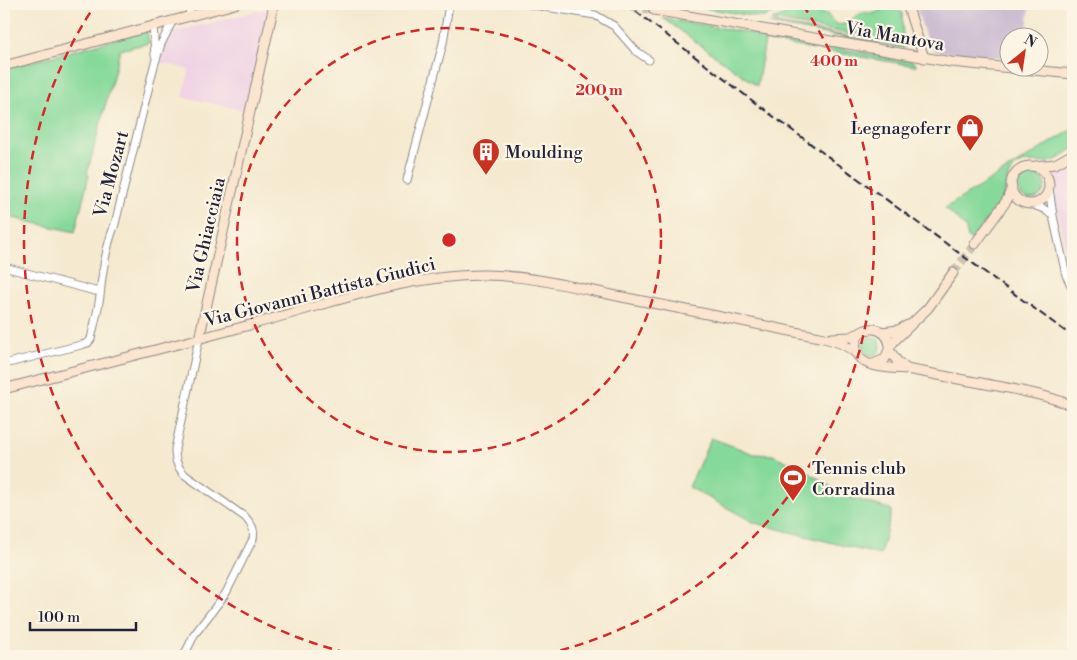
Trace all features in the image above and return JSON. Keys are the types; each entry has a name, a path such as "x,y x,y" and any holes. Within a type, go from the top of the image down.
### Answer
{"main road":[{"path":"4,66 235,4"},
{"name":"Via Ghiacciaia","path":"200,339 273,4"},
{"path":"907,4 924,58"},
{"name":"Via Mantova","path":"654,10 924,58 1073,74"},
{"path":"975,244 1007,200 1012,187 1012,181 1018,170 1030,166 1048,166 1069,157"},
{"path":"998,214 1010,205 1043,199 1057,167 1069,157"},
{"path":"1030,166 1044,172 1049,185"},
{"path":"1012,187 1016,197 1027,203"},
{"name":"Via Giovanni Battista Giudici","path":"873,364 882,362 890,349 911,324 928,308 953,273"},
{"name":"Via Giovanni Battista Giudici","path":"4,388 200,339 415,281 449,276 486,275 564,285 824,338 844,345 856,353 861,360 873,364 1027,392 1073,406"},
{"name":"Via Giovanni Battista Giudici","path":"824,338 839,338 860,334 871,329 882,332 898,330 911,324"},
{"path":"882,332 888,338 890,349 897,361 907,369"},
{"path":"856,353 855,345 860,334"}],"street":[{"path":"189,16 191,4"},
{"path":"407,180 442,43 449,4"},
{"path":"528,4 595,15 614,26 636,51 649,60"},
{"name":"Via Mozart","path":"4,364 81,345 90,341 110,238 154,66 161,44 173,20"},
{"name":"Via Mozart","path":"153,25 155,37 154,66"},
{"path":"1049,185 1053,216 1066,275 1073,289"},
{"path":"1027,203 1044,209 1053,216"},
{"path":"4,267 100,291"},
{"name":"Via Ghiacciaia","path":"184,656 194,635 226,592 255,532 245,517 185,475 175,459 177,441 200,339"}],"shaded area":[{"path":"915,4 1030,4 1027,28 1000,28 1000,57 935,51 928,44"},
{"path":"265,9 267,16 246,111 183,97 189,70 160,62 164,47 173,32"},
{"path":"1073,159 1073,277 1068,264 1054,194 1054,177 1057,170"}],"green space":[{"path":"681,4 727,4 788,8 764,17 758,17"},
{"path":"889,7 902,12 903,43 772,20 796,9 811,9 811,13 827,14 837,24 841,25 857,15 875,13"},
{"path":"663,18 912,61 916,66 765,41 757,86"},
{"path":"770,24 904,46 904,48"},
{"path":"147,31 149,43 120,50 87,174 89,175 75,232 4,216 4,69"},
{"path":"1073,129 1073,149 1061,157 1043,163 1022,163 1014,168 1007,179 1003,199 971,240 968,238 965,227 945,208"},
{"path":"1031,171 1041,175 1045,185 1041,195 1031,199 1021,195 1017,185 1021,175"},
{"path":"868,337 876,337 881,342 879,353 868,355 863,350 863,342"},
{"name":"Tennis club Corradina","path":"711,438 754,454 773,455 805,470 843,495 892,510 880,555 755,523 689,487"}],"tunnel":[{"path":"617,4 654,10"},
{"path":"953,273 975,244"}],"railway":[{"path":"626,4 762,108 1073,337"}],"place":[{"name":"Legnagoferr","path":"970,152"},
{"name":"Moulding","path":"486,176"},
{"name":"Tennis club Corradina","path":"793,502"}]}
